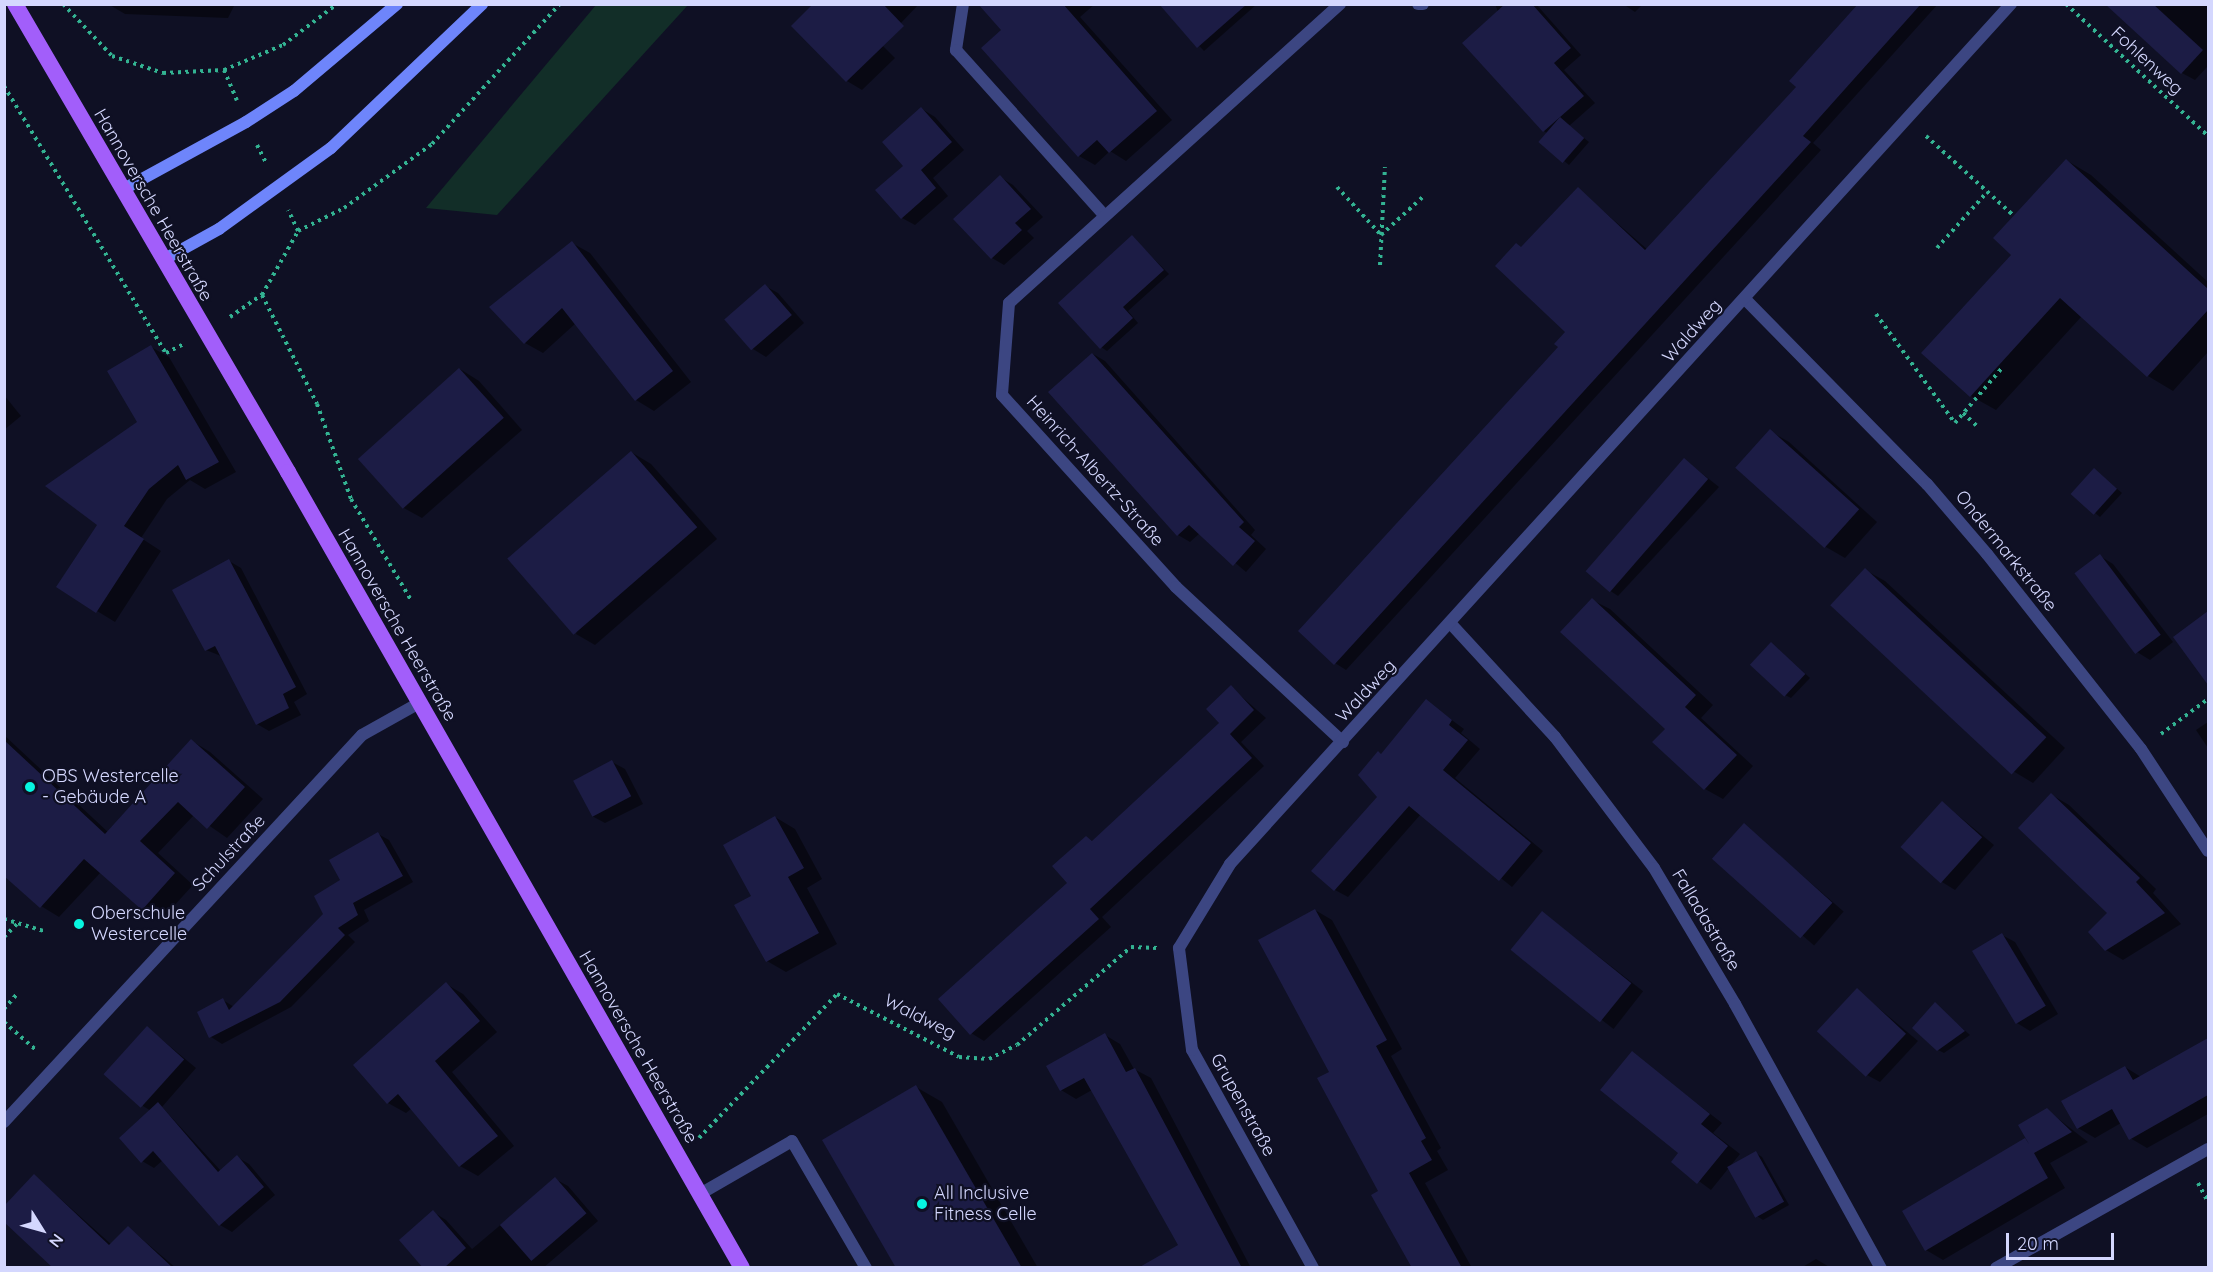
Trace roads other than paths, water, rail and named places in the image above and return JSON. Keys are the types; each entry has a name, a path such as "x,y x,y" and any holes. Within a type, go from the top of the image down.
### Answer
{"main road":[{"name":"Hannoversche Heerstraße","path":"15,4 742,1268"},
{"path":"122,190 246,122 294,91 397,4"},
{"path":"163,260 219,229 332,148 482,4"}],"street":[{"path":"963,4 956,50 1104,215"},
{"name":"Heinrich-Albertz-Straße","path":"1340,4 1009,303 1002,395 1176,587 1343,742"},
{"name":"Waldweg","path":"1179,948 1230,864 1452,625 2011,4"},
{"name":"Ondermarkstraße","path":"1745,299 1927,484 2141,748 2208,851"},
{"name":"Falladastraße","path":"1452,625 1555,737 1654,868 1735,1004 1881,1268"},
{"name":"Schulstraße","path":"4,1122 362,735 419,703"},
{"name":"Grupenstraße","path":"1179,948 1192,1050 1313,1268"},
{"path":"700,1194 792,1141 866,1268"},
{"path":"1996,1268 2208,1149"}],"place":[{"name":"OBS Westercelle - Gebäude A","path":"30,787"},
{"name":"Oberschule Westercelle","path":"79,924"},
{"name":"All Inclusive Fitness Celle","path":"922,1204"}]}
